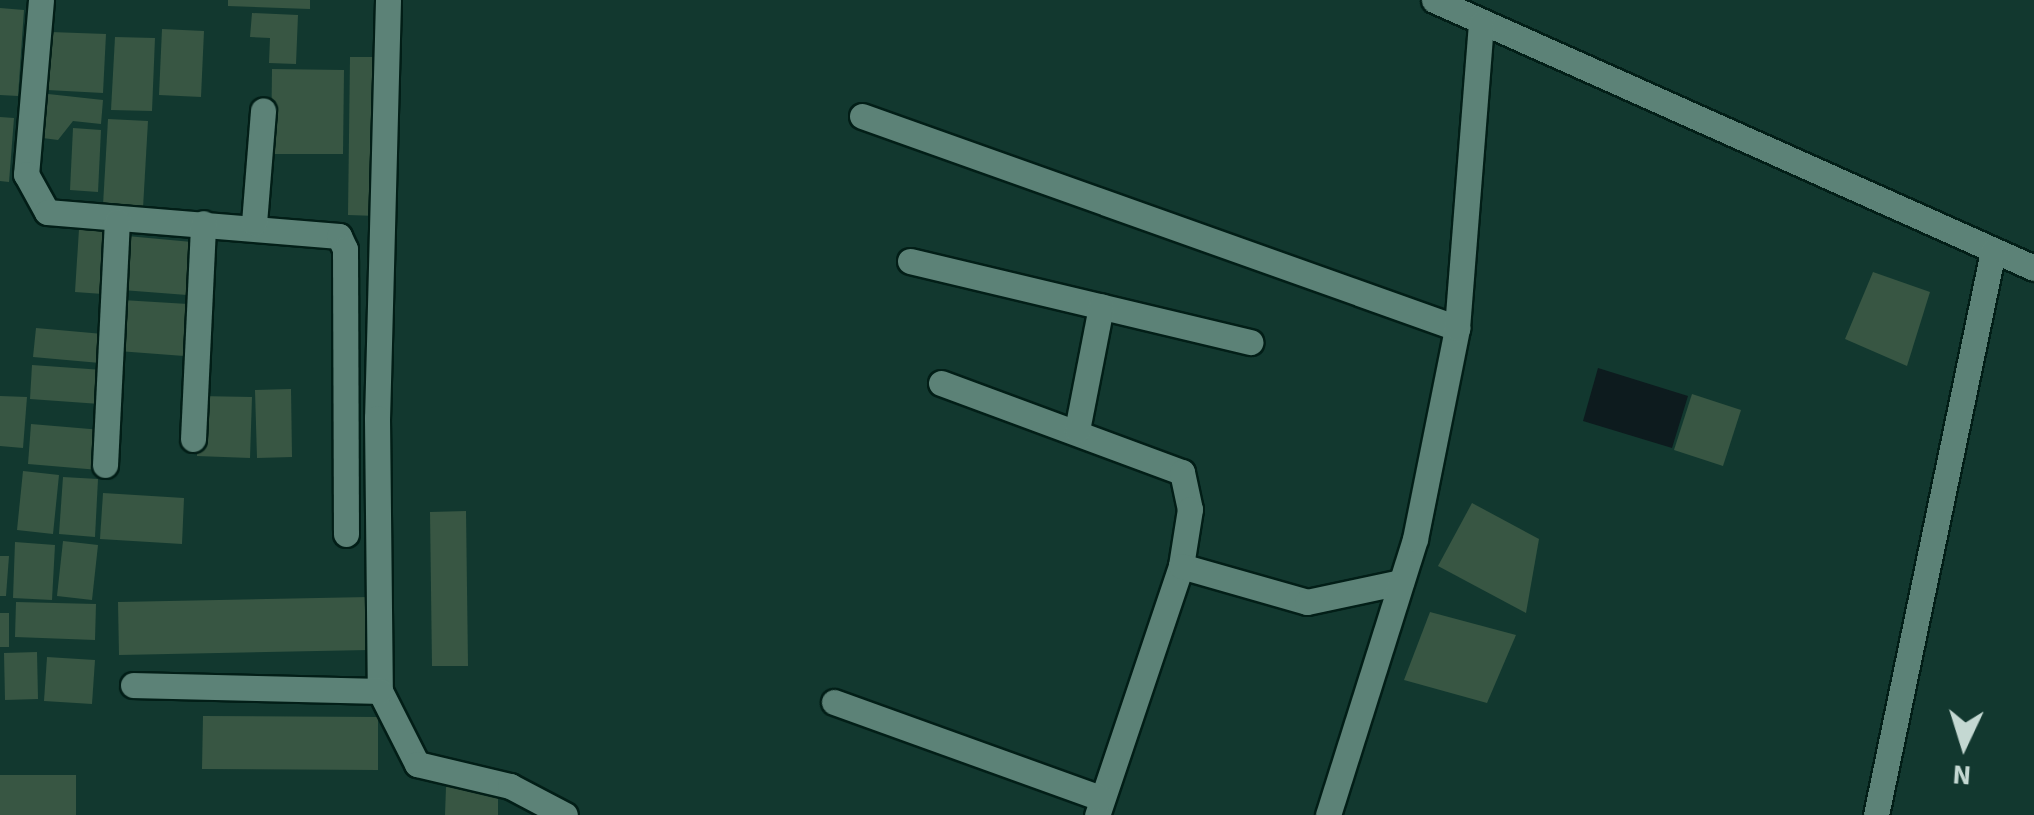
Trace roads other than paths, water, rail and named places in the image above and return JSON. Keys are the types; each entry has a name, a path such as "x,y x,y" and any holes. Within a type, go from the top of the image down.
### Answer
{"street":[{"path":"40,0 26,174 46,212 117,221 254,224 339,236 345,250 346,534"},
{"path":"388,0 377,418 380,691 417,764 510,786 564,815"},
{"path":"1434,0 2034,268"},
{"path":"1328,815 1401,582 1457,328 1481,24"},
{"path":"254,224 263,110"},
{"path":"862,116 1457,328"},
{"path":"105,464 117,221"},
{"path":"193,439 203,223"},
{"path":"1876,815 1993,251"},
{"path":"910,261 1250,342"},
{"path":"1077,430 1101,306"},
{"path":"834,702 1099,806 1181,566 1190,508 1182,472 1077,430 941,383"},
{"path":"1181,566 1307,602 1401,582"},
{"path":"133,685 380,691"}]}
